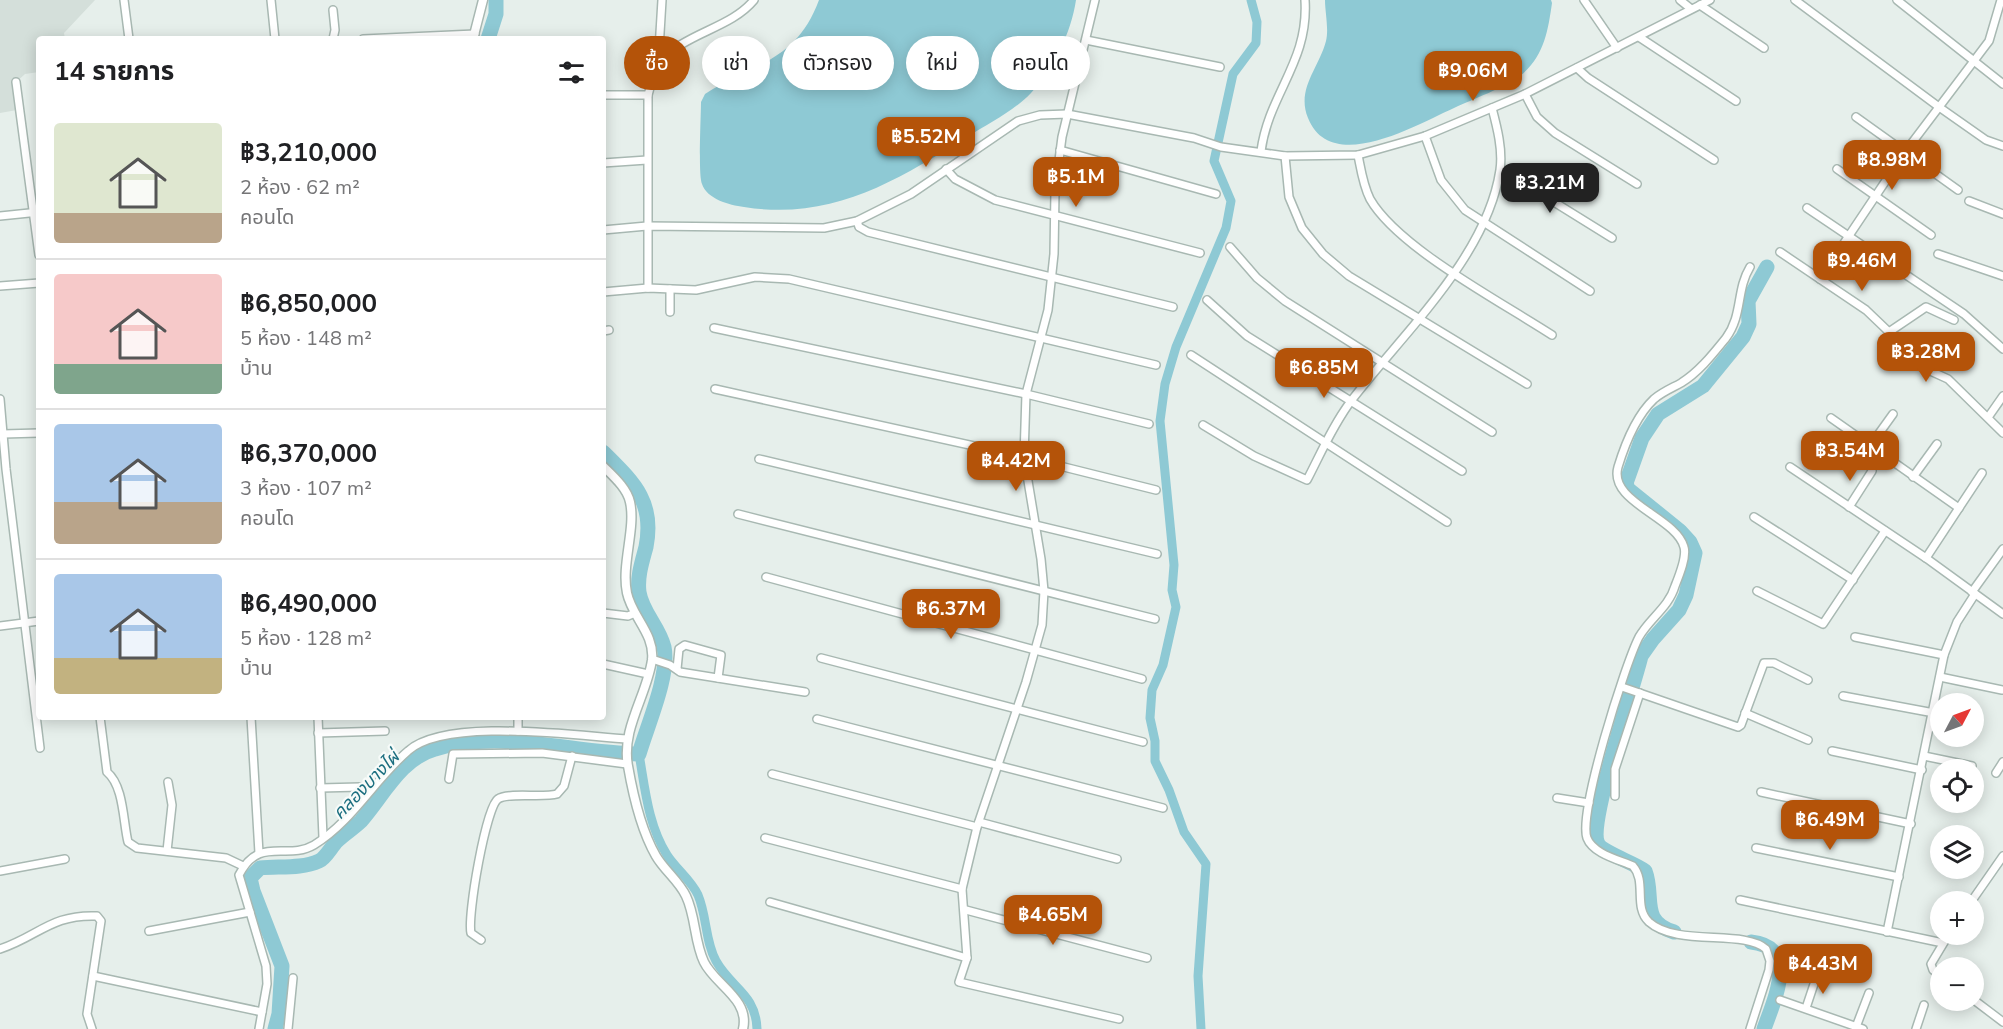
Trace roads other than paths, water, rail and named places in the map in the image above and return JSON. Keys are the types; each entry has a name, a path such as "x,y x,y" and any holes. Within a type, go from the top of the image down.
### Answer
{"street":[{"path":"124,0 129,36"},
{"path":"271,0 275,36"},
{"path":"474,36 483,0"},
{"path":"659,36 662,0"},
{"path":"690,38 735,17 754,0"},
{"path":"1087,36 1095,0"},
{"path":"1261,152 1264,129 1304,38 1305,0"},
{"path":"1584,0 1617,48"},
{"path":"1680,0 1690,9"},
{"path":"606,230 647,226 824,228 857,220 910,194 1018,121 1040,115 1066,114 1194,138 1221,147 1284,156 1358,155 1425,136 1525,94 1710,0"},
{"path":"1795,0 1986,140 2003,146"},
{"path":"1897,0 2003,84"},
{"path":"1820,279 1905,152 1992,35 2001,0"},
{"path":"1700,5 1764,48"},
{"path":"333,10 334,36"},
{"path":"1640,37 1736,101"},
{"path":"1090,41 1220,67"},
{"path":"1577,68 1588,78 1714,160"},
{"path":"16,82 36,206"},
{"path":"648,288 647,160 650,90"},
{"path":"1072,90 1060,150 1048,310 1026,394 1024,457 1044,591 1042,625 978,825 962,889 966,910 967,958 959,981 1119,1019"},
{"path":"1525,94 1537,117 1555,133 1637,184"},
{"path":"606,95 648,95"},
{"path":"1203,424 1254,456 1307,480 1351,401 1421,318 1455,272 1483,223 1493,200 1501,169 1499,136 1492,108"},
{"path":"1856,117 1958,190"},
{"path":"1425,136 1441,180 1466,210 1590,291"},
{"path":"1060,150 1216,194"},
{"path":"1358,155 1363,183 1371,200 1399,233 1552,335"},
{"path":"1284,156 1288,197 1302,228 1323,254 1349,276 1527,384"},
{"path":"606,163 647,160"},
{"path":"946,169 956,179 995,200 1200,253"},
{"path":"1501,169 1612,238"},
{"path":"1837,169 1931,235"},
{"path":"1969,201 2003,214"},
{"path":"1807,208 1964,314 2003,349"},
{"path":"0,216 36,212"},
{"path":"857,220 859,226 868,232 1173,307"},
{"path":"1230,247 1257,278 1278,295 1492,432"},
{"path":"1780,252 1866,310 1889,332 1915,364 1948,379 1989,416 2003,433"},
{"path":"1938,254 2003,276"},
{"path":"1750,267 1742,280 1740,310 1730,332 1696,372 1656,397 1648,405 1632,433 1618,466 1616,475 1622,490 1677,536 1684,553 1672,596 1641,634 1589,802 1586,827 1587,839 1593,847 1633,866 1637,871 1641,906 1647,921 1667,931 1754,943 1766,949 1770,961 1769,970 1750,1029"},
{"path":"606,292 648,288 696,290 755,277 789,279 1156,365"},
{"path":"0,286 36,283"},
{"path":"669,289 670,312"},
{"path":"1207,300 1247,336 1462,471"},
{"path":"1889,332 1926,307 1954,320"},
{"path":"714,328 1026,394 1149,424"},
{"path":"1191,355 1447,522"},
{"path":"715,389 1024,457 1156,490"},
{"path":"1989,416 2003,396"},
{"path":"0,399 3,470 36,715"},
{"path":"1870,446 1893,414"},
{"path":"1831,418 1959,508"},
{"path":"3,434 36,433"},
{"path":"1913,477 1937,444"},
{"path":"759,459 1158,554"},
{"path":"1790,467 1926,558 2003,614"},
{"path":"606,469 617,480 630,503 625,574 627,594 651,645 652,659 628,743 627,761 646,839 657,859 685,894 704,963 739,1003 743,1011 743,1029"},
{"path":"1849,507 1872,471"},
{"path":"1926,558 1982,473"},
{"path":"738,513 1155,619"},
{"path":"1754,517 1853,580"},
{"path":"1757,591 1819,625 1825,622 1885,531"},
{"path":"1937,693 1944,655 1957,622 1973,593 2003,549"},
{"path":"766,577 1142,680"},
{"path":"606,613 628,616 635,613"},
{"path":"0,626 36,621"},
{"path":"1855,637 1944,655"},
{"path":"674,667 680,649 685,645 708,649 721,655 718,678"},
{"path":"821,658 1143,742"},
{"path":"652,659 674,667 680,672 805,692"},
{"path":"1624,688 1734,726 1741,725 1764,663 1774,663 1808,680"},
{"path":"606,665 648,674"},
{"path":"1940,677 2002,690"},
{"path":"1615,796 1613,777 1640,693"},
{"path":"1843,696 1930,712"},
{"path":"1745,713 1808,740"},
{"path":"817,719 1163,808"},
{"path":"37,720 40,748"},
{"path":"100,720 107,772 113,777 124,810 128,842 137,848 226,858 243,866"},
{"path":"251,720 259,853"},
{"path":"318,720 324,837"},
{"path":"518,720 518,731"},
{"path":"259,1029 267,984 266,966 239,874 243,866 259,853 298,850 313,846 350,813 409,749 427,740 482,730 518,731 628,743"},
{"path":"1887,932 1930,730"},
{"path":"318,733 385,731"},
{"path":"1832,751 1922,770"},
{"path":"449,779 453,754 542,753 627,761"},
{"path":"481,940 471,933 469,918 481,849 494,804 502,796 557,794 564,786 572,756"},
{"path":"1924,756 1938,759"},
{"path":"1996,773 2003,762"},
{"path":"772,774 1117,859"},
{"path":"167,851 172,805 168,782"},
{"path":"320,788 360,788"},
{"path":"1761,792 1911,824"},
{"path":"1557,798 1589,802"},
{"path":"765,838 962,889"},
{"path":"1756,848 1899,877"},
{"path":"1979,891 2003,856"},
{"path":"0,871 65,859"},
{"path":"1740,900 1930,940"},
{"path":"770,902 967,958"},
{"path":"966,910 1147,958"},
{"path":"149,931 250,912"},
{"path":"0,949 14,944 52,922 69,916 97,916 101,921 87,1014 92,1029"},
{"path":"1806,1008 1817,975"},
{"path":"93,976 262,1012"},
{"path":"288,1029 293,978"},
{"path":"1780,1000 1806,1008 1843,1026 1859,1028 1869,993"},
{"path":"1916,1029 1924,1005"},
{"path":"1984,1008 2003,1022"}],"water":[{"path":"819,0 1076,0 1066,36 991,36 991,90 1033,90 1001,116 915,168 862,194 835,203 806,208 776,210 732,205 719,200 709,194 701,179 701,102 705,94 712,90 770,90 770,60 782,52 782,90 894,90 894,36 798,36 810,21"},
{"path":"1325,0 1551,0 1552,3 1544,43 1535,61 1520,76 1497,89 1398,133 1355,145 1335,143 1319,135 1308,118 1305,107 1307,88 1327,36"}],"waterway":[{"name":"คลองบางไผ่","path":"489,36 496,14 496,0"},
{"path":"1201,1029 1198,976 1206,864 1184,832 1169,790 1155,761 1155,741 1150,718 1152,690 1163,665 1176,607 1172,590 1174,565 1160,421 1165,384 1176,347 1226,228 1231,201 1214,161 1233,74 1256,43 1257,22 1251,0"},
{"path":"1674,932 1663,927 1652,915 1645,871 1601,847 1598,844 1596,831 1605,784 1641,656 1679,610 1686,595 1695,553 1690,542 1680,531 1628,489 1626,483 1642,438 1658,414 1703,386 1743,337 1749,324 1748,301 1767,267"},
{"name":"คลองบางไผ่","path":"275,1029 279,1014 282,966 250,878 260,868 290,867 322,860 337,841 361,821 402,769 423,754 435,749 460,743 485,741 639,754 661,686 664,672 664,647 643,606 639,592 639,575 648,531 644,505 632,483 606,455"},
{"path":"639,754 655,831 667,855 698,895 712,953 722,970 748,999 756,1017 757,1029"},
{"path":"1751,942 1766,946 1775,954 1779,964 1780,976 1777,990 1764,1029"}]}
